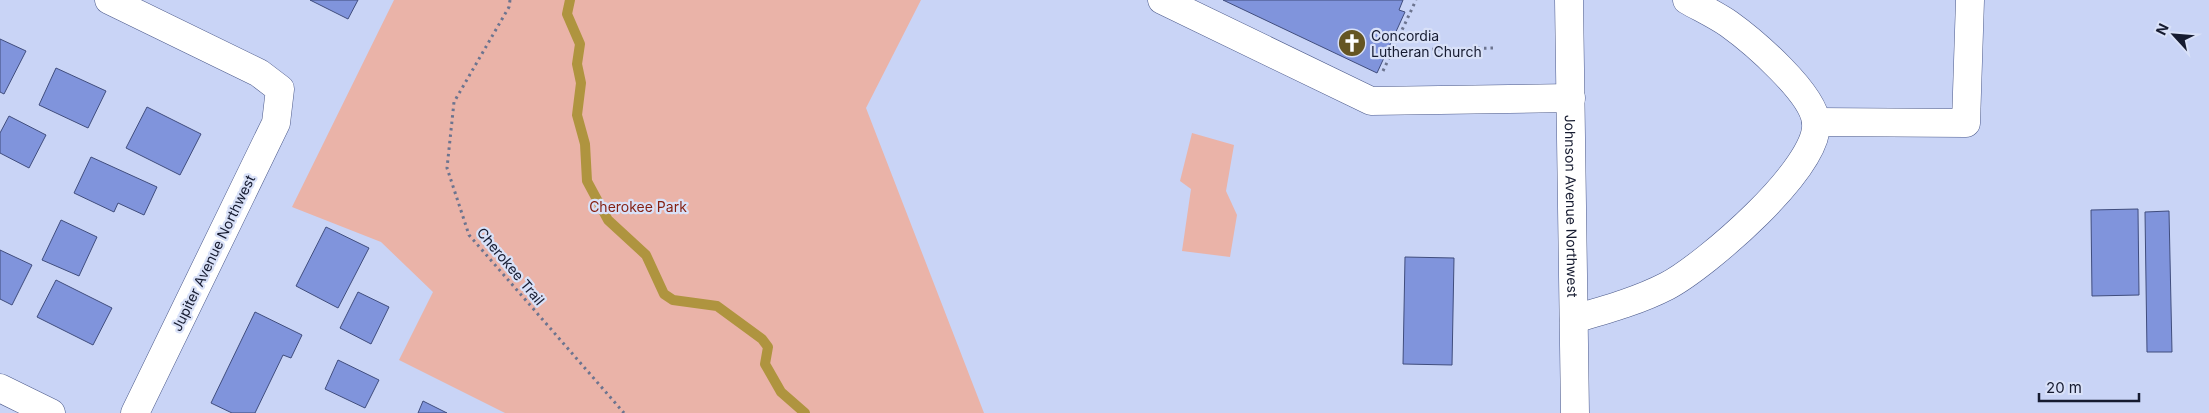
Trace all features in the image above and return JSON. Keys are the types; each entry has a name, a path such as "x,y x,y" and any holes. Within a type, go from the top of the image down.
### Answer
{"street":[{"name":"Jupiter Avenue Northwest","path":"109,0 259,73 280,89 276,123 135,413"},
{"path":"1162,0 1371,102 1571,98"},
{"name":"Johnson Avenue Northwest","path":"1569,0 1575,413"},
{"path":"1574,319 1621,305 1668,286 1708,258 1782,189 1804,159 1814,140 1816,122 1810,103 1789,77 1729,24 1686,0"},
{"path":"1816,122 1966,123 1970,0"},
{"path":"0,388 51,413"}],"path":[{"name":"Cherokee Trail","path":"510,0 509,7 454,102 447,168 469,236 624,413"},
{"path":"1382,72 1416,0"},
{"path":"1393,50 1494,48"}],"green space":[{"name":"Cherokee Park","path":"394,0 921,0 866,108 984,413 505,413 399,360 433,292 381,242 292,207"},
{"path":"1192,133 1234,145 1226,191 1237,215 1230,257 1182,251 1191,189 1180,181"}],"building":[{"path":"310,0 358,0 348,19"},
{"name":"Concordia Lutheran Church","path":"1223,0 1403,0 1399,10 1405,12 1377,73"},
{"path":"0,39 26,51 4,94 0,92"},
{"path":"56,68 106,91 88,128 39,105"},
{"path":"147,107 201,134 180,175 126,148"},
{"path":"9,116 46,135 29,168 0,153 0,133"},
{"path":"91,157 157,187 144,215 118,203 114,212 74,193"},
{"path":"2138,209 2139,295 2092,296 2091,210"},
{"path":"2169,211 2172,352 2147,352 2145,212"},
{"path":"61,220 97,237 79,276 42,260"},
{"path":"326,227 369,248 338,308 296,286"},
{"path":"0,250 32,265 12,305 0,299"},
{"path":"1405,257 1454,258 1452,365 1403,364"},
{"path":"56,280 112,308 93,345 37,317"},
{"path":"358,292 389,307 371,344 340,328"},
{"path":"255,312 302,335 291,358 283,355 255,413 232,413 211,403"},
{"path":"338,360 379,380 365,408 325,389"},
{"path":"423,401 447,413 418,413"}],"waterway":[{"path":"570,0 567,14 580,44 577,64 581,83 577,115 585,144 587,181 608,220 646,255 664,294 673,300 717,306 762,339 768,347 765,364 781,392 805,413"}],"place":[{"name":"Concordia Lutheran Church","path":"1352,43"}]}
